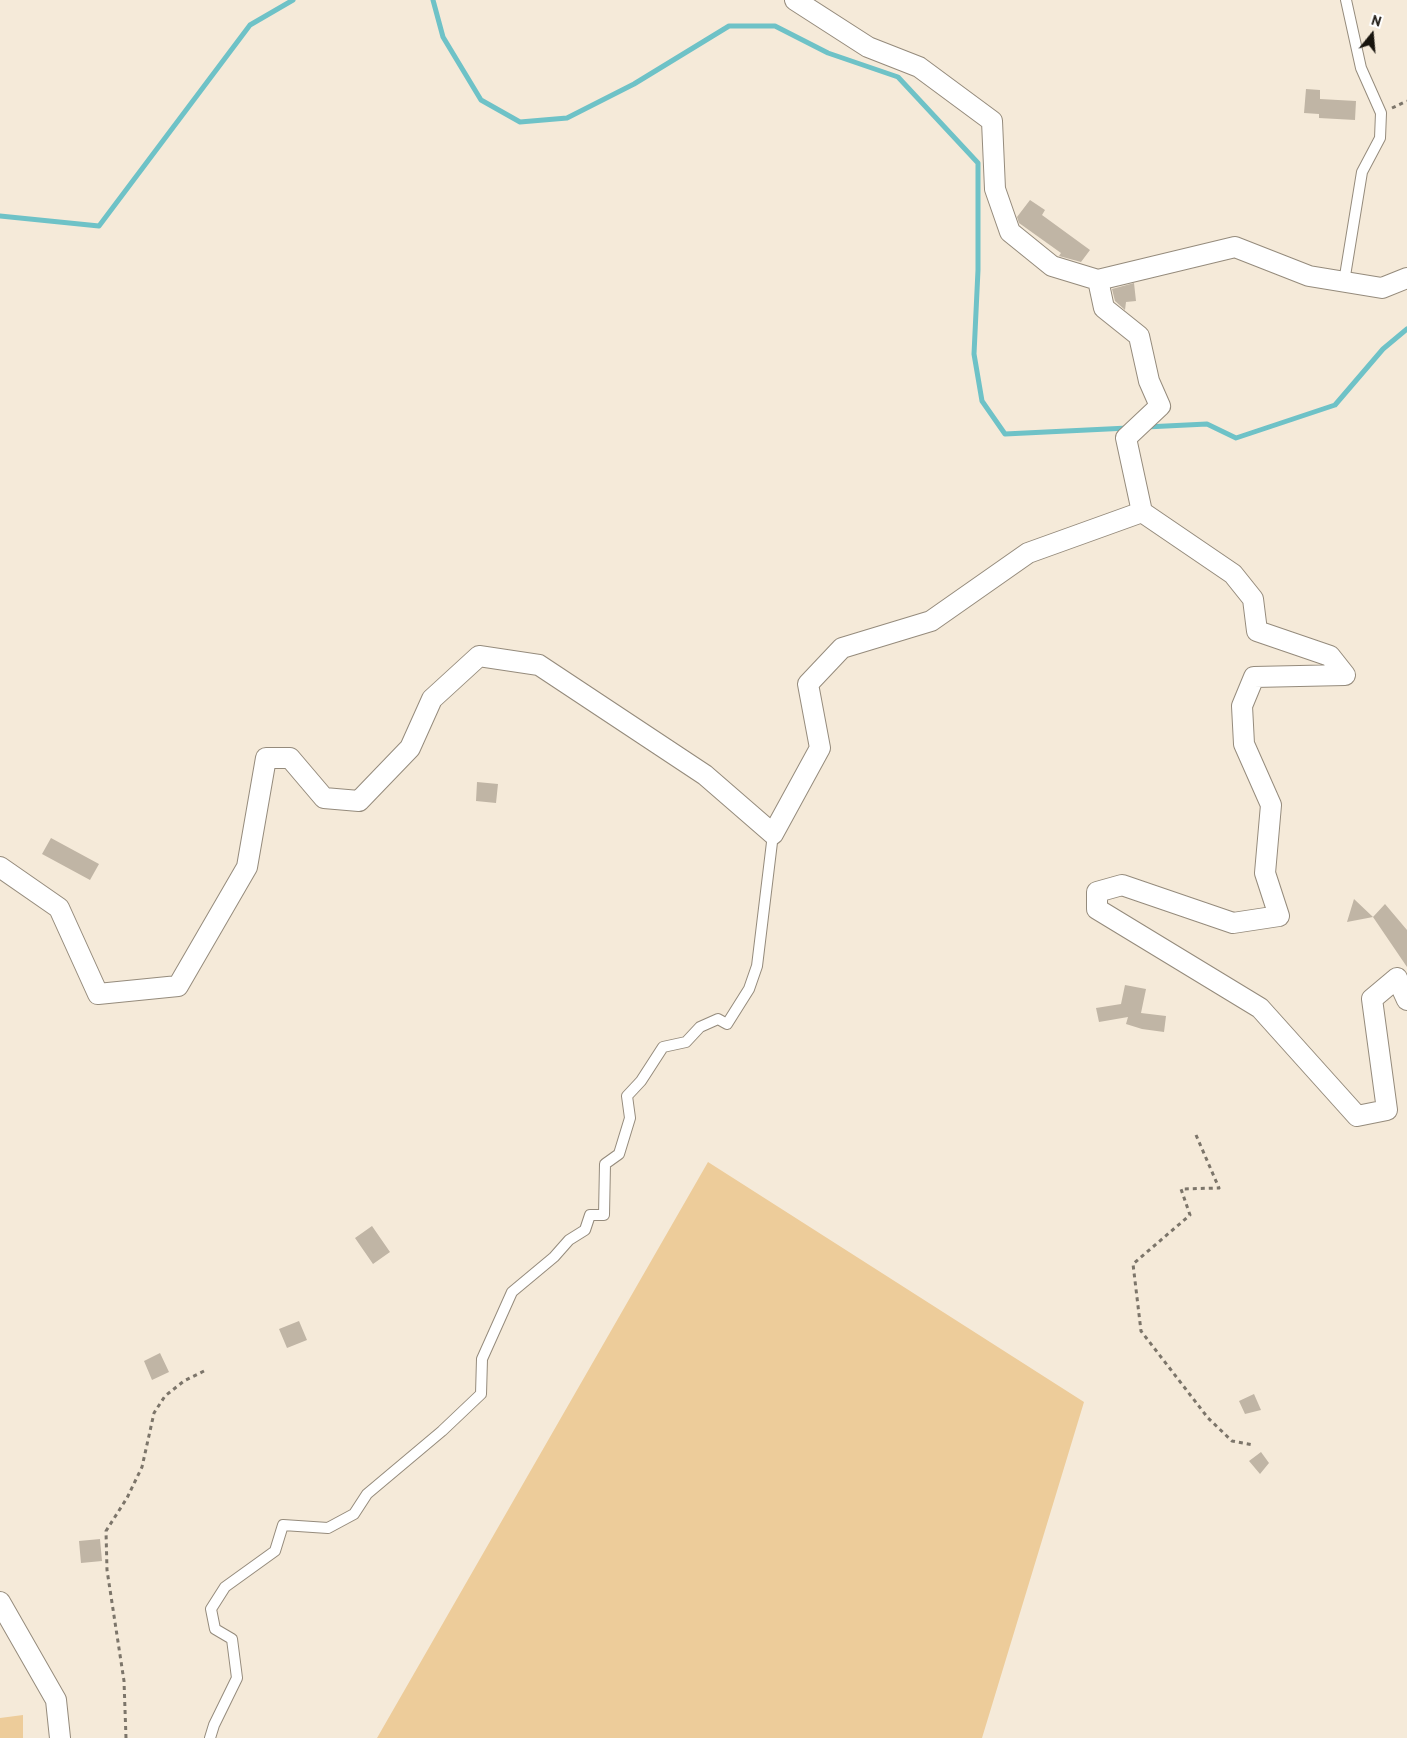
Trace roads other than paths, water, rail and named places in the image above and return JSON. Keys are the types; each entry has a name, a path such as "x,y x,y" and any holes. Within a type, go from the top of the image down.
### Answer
{"street":[{"path":"795,0 868,46 919,67 992,121 995,189 1010,232 1052,266 1098,280 1235,247 1309,276 1382,288 1407,278"},
{"path":"1098,280 1104,308 1138,336 1149,381 1160,406 1126,438 1142,512 1233,574 1253,599 1257,630 1330,656 1345,675 1254,677 1242,706 1244,744 1271,805 1265,872 1279,916 1233,922 1122,885 1097,892 1097,909 1260,1008 1357,1116 1387,1110 1372,999 1397,978 1407,1000"},
{"path":"0,867 59,908 98,994 178,986 247,867 266,758 290,758 324,798 359,800 410,748 432,699 479,656 539,665 705,775 773,834 820,748 808,684 842,648 931,621 1028,553 1142,512"},
{"path":"0,1602 56,1700 60,1738"}],"lane":[{"path":"1344,282 1362,172 1380,138 1381,113 1361,68 1346,0"},
{"path":"210,1738 214,1725 237,1678 232,1640 215,1629 211,1609 225,1587 275,1551 284,1525 328,1528 354,1514 367,1494 442,1432 481,1394 482,1359 512,1292 554,1258 569,1240 585,1230 590,1215 604,1215 605,1164 619,1154 630,1118 627,1096 641,1081 663,1046 686,1042 700,1028 718,1019 727,1024 749,988 758,966 773,834"}],"waterway":[{"path":"0,216 99,226 250,25 293,0"},
{"path":"433,0 443,37 481,100 520,122 567,118 634,84 729,26 775,26 828,53 898,77 978,163 978,270 974,354 982,401 1005,434 1128,428"},
{"path":"1146,427 1207,424 1236,438 1335,405 1383,349 1407,329"}]}
